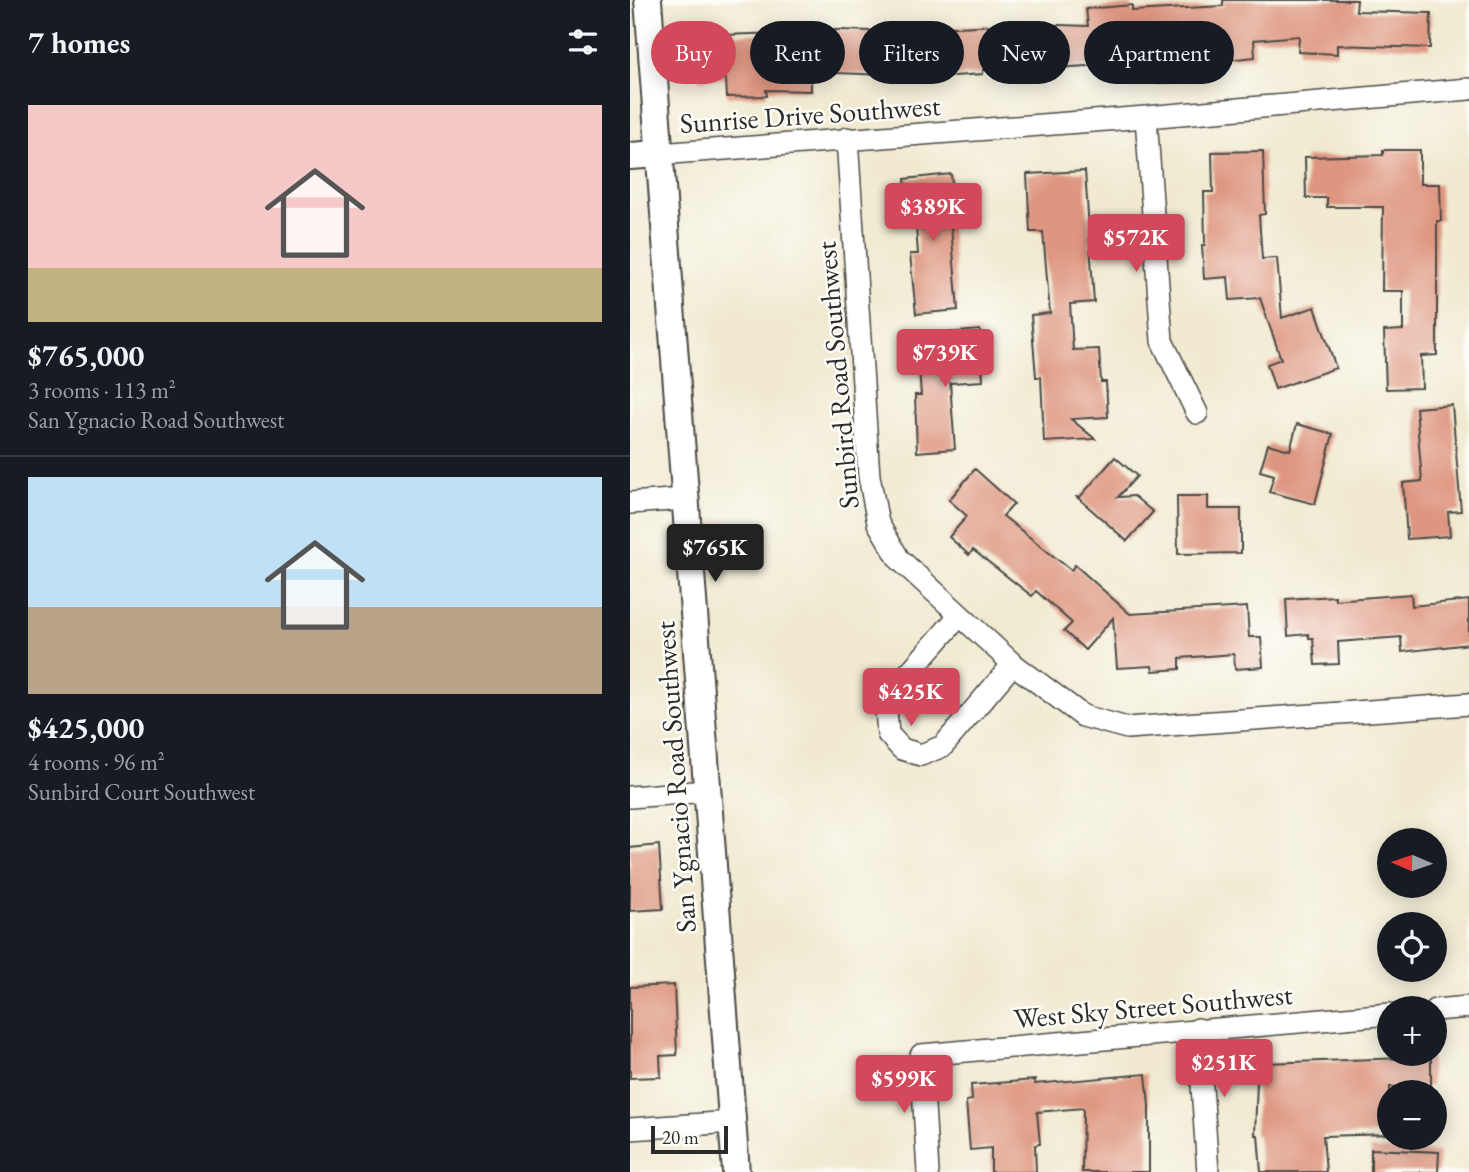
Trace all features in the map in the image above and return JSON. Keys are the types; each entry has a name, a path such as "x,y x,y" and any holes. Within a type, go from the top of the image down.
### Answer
{"street":[{"name":"San Ygnacio Road Southwest","path":"648,0 736,1172"},
{"name":"Sunrise Drive Southwest","path":"659,154 1469,89"},
{"path":"1146,117 1162,341 1197,413"},
{"name":"Sunbird Road Southwest","path":"847,138 869,476 878,523 899,559 959,616 1013,664 1083,716 1127,729 1469,704"},
{"path":"630,156 659,154"},
{"path":"630,503 685,499"},
{"path":"959,616 893,691 886,710 888,734 902,749 921,755 943,746 1013,664"},
{"path":"630,797 707,792"},
{"path":"1447,1009 1469,1007"},
{"name":"West Sky Street Southwest","path":"928,1172 921,1055 1377,1015"},
{"path":"1198,1029 1208,1172"},
{"path":"630,1129 733,1122"}],"building":[{"path":"1223,0 1357,0 1356,11 1431,13 1430,48 1337,45 1337,54 1298,52 1299,36 1254,40 1255,57 1234,59 1234,21 1087,21 1086,9 1132,5 1132,11 1223,6"},
{"path":"1070,25 1084,26 1084,66 1070,67"},
{"path":"978,26 978,74 964,75 964,27"},
{"path":"845,30 859,31 859,74 845,73"},
{"path":"750,34 750,84 811,84 811,91 766,90 767,96 727,97 726,84 736,84 736,35"},
{"path":"1383,150 1420,150 1420,184 1440,184 1441,221 1437,221 1437,355 1421,356 1422,388 1386,389 1384,331 1403,330 1403,291 1382,291 1383,207 1327,207 1327,198 1306,198 1305,157 1383,155"},
{"path":"1263,151 1265,214 1259,215 1262,259 1277,258 1282,318 1315,307 1336,368 1275,389 1267,364 1281,359 1260,298 1230,300 1228,277 1204,279 1202,245 1205,245 1204,192 1213,192 1212,152"},
{"path":"1085,171 1094,302 1070,304 1073,350 1099,349 1101,382 1106,382 1108,417 1071,419 1095,439 1044,442 1041,377 1036,377 1031,315 1050,313 1043,232 1030,232 1027,174"},
{"path":"951,174 955,214 950,214 958,310 916,314 910,254 918,254 915,215 908,216 905,179"},
{"path":"980,330 983,381 950,383 955,449 917,452 915,395 921,395 918,356 948,354 947,333"},
{"path":"1452,405 1461,511 1448,512 1450,536 1407,539 1403,483 1422,481 1416,408"},
{"path":"1297,424 1333,434 1315,504 1269,492 1274,475 1260,471 1268,444 1290,450"},
{"path":"1115,457 1137,476 1118,497 1134,496 1153,512 1127,541 1077,497 1080,497"},
{"path":"975,469 1014,504 1003,516 1071,570 1075,565 1130,614 1247,607 1249,637 1261,637 1263,667 1235,669 1234,654 1180,658 1180,669 1153,671 1152,666 1117,668 1113,618 1085,650 1064,631 1072,623 1036,591 1032,596 973,550 969,555 949,537 967,516 949,500"},
{"path":"1177,496 1208,496 1208,509 1241,509 1241,553 1178,554"},
{"path":"1411,594 1412,606 1469,600 1469,644 1402,652 1401,637 1338,642 1339,664 1315,665 1313,638 1309,638 1308,634 1288,636 1286,599 1335,596 1335,600"},
{"path":"659,845 663,909 630,911 630,848"},
{"path":"674,985 677,1055 660,1056 661,1077 630,1078 630,987"},
{"path":"1377,1059 1377,1066 1431,1066 1431,1080 1377,1080 1377,1134 1323,1136 1326,1172 1261,1172 1258,1135 1255,1135 1257,1080 1266,1079 1266,1063"},
{"path":"1146,1074 1149,1172 1082,1172 1083,1108 1037,1112 1040,1144 1035,1145 1036,1172 991,1172 991,1148 970,1150 966,1101 972,1100 971,1085 1035,1080 1035,1084"},
{"path":"1371,1149 1439,1152 1438,1172 1371,1172"}]}
